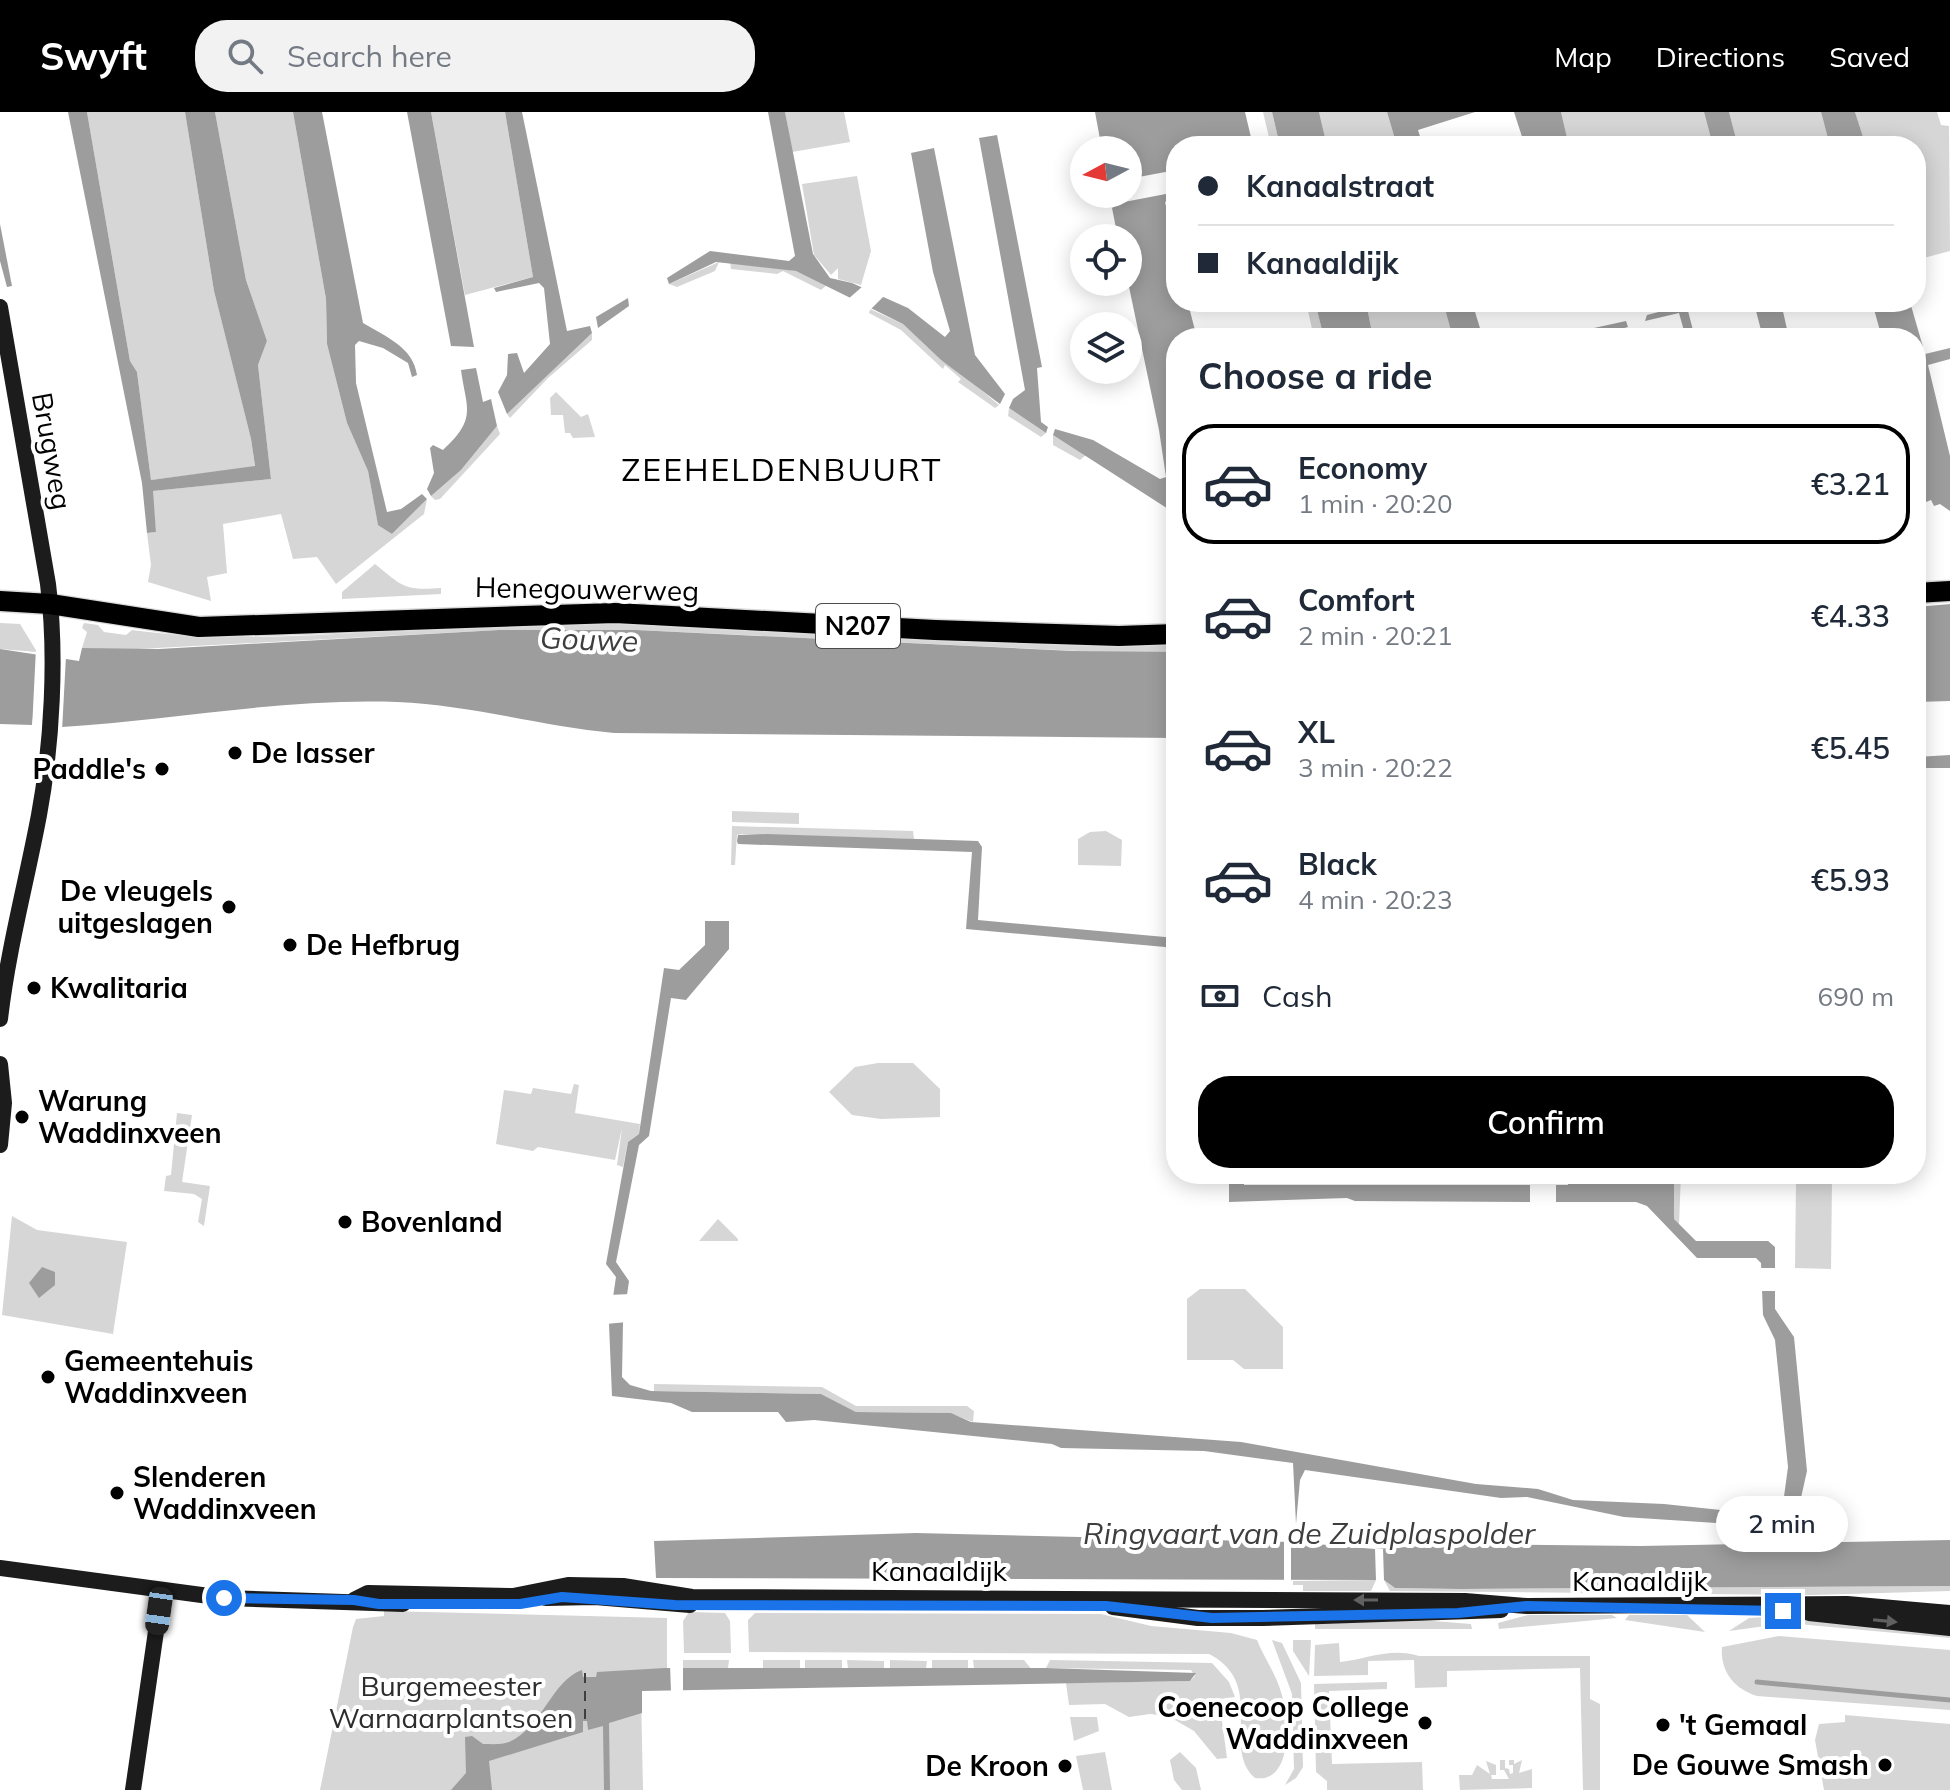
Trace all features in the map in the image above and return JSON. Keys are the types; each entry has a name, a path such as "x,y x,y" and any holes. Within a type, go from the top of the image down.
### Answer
{"main road":[{"name":"Brugweg","path":"0,307 50,604 51,631 45,767 35,834 11,938 0,1019"},
{"path":"1926,592 1950,591"},
{"name":"Henegouwerweg","path":"0,601 50,604 199,627 615,613 979,632 1166,634"},
{"path":"0,1064 4,1103 0,1145"},
{"name":"Kanaaldijk","path":"0,1568 224,1598 352,1600 368,1593 513,1596 568,1585 595,1585 642,1587 692,1597 1451,1600 1527,1606 1752,1608 1847,1604 1950,1613"},
{"path":"133,1790 162,1590"},
{"name":"Kanaaldijk","path":"1752,1608 1950,1628"}],"green space":[{"path":"87,112 185,112 214,291 251,439 255,467 151,480 137,372 130,361"},
{"path":"215,112 293,112 326,299 327,344 347,423 368,471 378,524 392,534 427,499 424,514 336,584 317,557 293,559 281,514 223,524 227,573 207,577 211,601 148,582 151,565 147,533 156,532 152,491 271,479 258,365 267,341 246,280"},
{"path":"431,112 505,112 533,277 465,295"},
{"path":"785,112 844,112 850,142 792,152"},
{"path":"1263,112 1272,112 1278,136 1269,136"},
{"path":"1319,112 1387,112 1394,136 1325,136"},
{"path":"1561,112 1704,112 1710,136 1567,136"},
{"path":"1729,112 1821,112 1827,136 1735,136"},
{"path":"1855,112 1937,112 1941,125 1949,126 1950,251 1926,257 1926,136 1863,136"},
{"path":"857,176 871,251 861,285 838,279 838,268 831,275 814,255 802,184"},
{"path":"730,261 796,271 828,284 821,290 783,271 777,274 731,269"},
{"path":"719,262 715,271 677,287 669,284"},
{"path":"870,309 903,324 941,360 999,405 995,408 958,382 961,379 945,365 943,369 901,330 869,313"},
{"path":"1308,312 1318,312 1322,328 1312,328"},
{"path":"1368,312 1446,312 1450,328 1371,328"},
{"path":"592,333 592,340 548,378 510,418 507,414"},
{"path":"556,392 581,417 588,414 595,437 573,438 570,433 565,433 563,415 551,415 550,398"},
{"path":"1009,408 1046,433 1041,437 1008,416"},
{"path":"497,426 500,434 440,499 435,500 431,496 461,470"},
{"path":"1053,435 1086,455 1080,460 1053,445"},
{"path":"375,564 404,585 419,589 441,588 441,594 342,599 342,592"},
{"path":"0,623 20,624 37,652 0,649"},
{"path":"84,623 98,625 104,632 126,635 132,630 238,637 501,624 709,626 1166,642 1166,652 1122,653 636,630 499,630 119,650 82,648 87,632 82,628"},
{"path":"732,811 799,813 799,824 732,822"},
{"path":"732,826 913,831 914,839 741,834 737,835 735,865 731,865"},
{"path":"1106,831 1122,840 1121,866 1078,865 1078,839 1090,832"},
{"path":"878,1063 913,1063 940,1089 940,1117 881,1119 852,1115 829,1092 855,1067"},
{"path":"574,1084 579,1085 575,1113 640,1124 639,1134 628,1142 623,1167 617,1165 622,1128 615,1160 538,1147 533,1151 496,1144 504,1090 531,1094 533,1088 571,1094"},
{"path":"177,1113 192,1115 182,1182 210,1186 204,1226 198,1222 202,1199 194,1194 164,1191 166,1176 171,1175"},
{"path":"1674,1184 1681,1184 1679,1225 1674,1219"},
{"path":"1796,1184 1832,1184 1831,1269 1795,1268"},
{"path":"12,1216 37,1230 127,1242 113,1334 2,1315"},
{"path":"718,1219 738,1239 738,1241 699,1241"},
{"path":"1200,1289 1245,1289 1283,1327 1283,1369 1244,1369 1233,1360 1187,1360 1187,1299"},
{"path":"654,1384 822,1387 856,1406 967,1406 974,1411 973,1422 950,1413 856,1412 821,1394 654,1391"},
{"path":"1376,1580 1371,1591 1303,1591 1303,1585 1293,1585 1293,1581"},
{"path":"1384,1580 1395,1588 1950,1586 1950,1591 1813,1595 1390,1591"},
{"name":"Burgemeester Warnaarplantsoen","path":"384,1611 667,1618 667,1668 641,1692 643,1790 320,1790 353,1627 356,1619 384,1616"},
{"path":"689,1612 725,1613 730,1621 731,1653 684,1653 683,1621"},
{"path":"755,1613 1101,1614 1151,1626 1231,1633 1257,1640 1276,1679 1286,1716 1286,1746 1277,1770 1268,1777 1255,1778 1245,1765 1241,1750 1240,1699 1236,1682 1226,1667 1209,1654 749,1652 748,1620"},
{"path":"1528,1615 1612,1615 1617,1618 1499,1629 1498,1623"},
{"path":"1629,1615 1687,1615 1705,1632 1625,1620"},
{"path":"1749,1618 1950,1632 1950,1638 1787,1623 1729,1631"},
{"path":"1420,1620 1471,1624 1472,1629 1315,1629 1315,1623"},
{"path":"1779,1636 1950,1650 1950,1710 1757,1696 1735,1684 1723,1664 1722,1647"},
{"path":"1272,1640 1282,1643 1301,1683 1303,1767 1296,1778 1285,1785 1294,1769 1292,1694"},
{"path":"1293,1640 1311,1640 1309,1676 1293,1651"},
{"path":"1339,1643 1340,1662 1399,1653 1419,1656 1590,1656 1590,1699 1600,1704 1600,1790 1583,1790 1580,1668 1447,1671 1447,1687 1415,1688 1414,1660 1368,1661 1368,1675 1314,1676 1315,1645"},
{"path":"683,1660 729,1660 728,1668 683,1668"},
{"path":"763,1660 800,1660 800,1668 763,1668"},
{"path":"805,1660 842,1660 842,1668 805,1668"},
{"path":"847,1660 884,1661 884,1668 848,1668"},
{"path":"890,1660 927,1661 926,1668 890,1668"},
{"path":"932,1660 968,1660 968,1668 932,1668"},
{"path":"973,1660 1024,1660 1032,1670 974,1668"},
{"path":"1050,1660 1212,1663 1229,1682 1235,1697 1219,1699 1227,1758 1217,1759 1194,1731 1168,1716 1150,1714 1129,1717 1105,1704 1069,1705 1066,1683 1190,1681 1195,1676 1191,1670 1046,1668"},
{"path":"1387,1682 1387,1689 1329,1691 1332,1764 1422,1762 1423,1790 1327,1790 1327,1781 1316,1772 1314,1684"},
{"name":"De Gouwe Smash","path":"1845,1715 1950,1724 1950,1790 1824,1790 1815,1740 1819,1724 1845,1722"},
{"path":"1070,1717 1097,1717 1099,1731 1074,1741"},
{"path":"1105,1752 1112,1790 1083,1790 1076,1756"},
{"path":"1180,1752 1196,1768 1201,1790 1182,1790 1174,1780 1170,1760"},
{"path":"1500,1760 1505,1760 1505,1768 1509,1769 1510,1774 1513,1773 1513,1765 1509,1765 1509,1760 1514,1760 1514,1764 1522,1760 1519,1773 1532,1769 1532,1788 1460,1790 1459,1775 1472,1775 1477,1765 1490,1774 1486,1761 1496,1765 1496,1775 1491,1775 1492,1779 1509,1779 1504,1770 1500,1770"}],"water":[{"path":"68,112 87,112 130,361 137,372 151,480 255,466 214,291 185,112 215,112 246,280 267,341 258,365 271,479 153,491 156,532 147,533 142,483"},
{"path":"293,112 322,112 363,323 404,350 417,375 412,377 408,363 383,348 359,341 355,345 356,383 387,512 401,509 422,494 427,499 392,534 378,525 368,471 347,423 327,344 326,299"},
{"path":"407,112 431,112 474,347 451,346"},
{"path":"505,112 522,112 567,331 590,326 592,333 507,414 498,392 507,375 508,354 517,353 524,373 550,344 544,288 539,283 496,292 494,288 533,277"},
{"path":"768,112 785,112 813,254 830,278 852,283 908,308 945,337 950,331 933,272 911,153 934,148 975,355 1005,394 1000,404 941,360 903,324 796,271 716,262 669,284 667,278 710,251 789,261 795,256"},
{"path":"1095,112 1245,112 1251,136 1166,136 1166,172 1142,176 1142,136 1099,136"},
{"path":"1272,112 1319,112 1325,136 1278,136"},
{"path":"1387,112 1475,112 1418,130 1420,136 1394,136"},
{"path":"1514,112 1561,112 1567,136 1522,136"},
{"path":"1704,112 1729,112 1735,136 1710,136"},
{"path":"1821,112 1855,112 1863,136 1827,136"},
{"path":"997,135 1042,367 1037,368 1041,422 1048,427 1046,433 1009,408 1013,399 1025,390 979,138"},
{"path":"1166,194 1166,312 1190,312 1194,328 1166,328 1166,477 1142,349 1142,312 1134,312 1131,296 1142,296 1142,224 1115,224 1112,208 1142,208 1142,199"},
{"path":"0,224 12,286 7,287 0,261"},
{"path":"628,298 629,306 598,328 596,317"},
{"path":"1318,312 1368,312 1371,328 1322,328"},
{"path":"1446,312 1475,312 1480,328 1450,328"},
{"path":"1688,312 1692,328 1683,328 1679,313 1645,321 1647,315"},
{"path":"1756,312 1783,312 1787,328 1760,328"},
{"path":"1875,312 1913,312 1918,328 1879,328"},
{"path":"1626,321 1628,327 1624,328 1594,328"},
{"path":"1950,348 1950,359 1928,365 1950,456 1950,511 1940,504 1934,506 1931,500 1926,502 1926,354"},
{"path":"476,368 483,402 491,399 497,426 461,470 431,496 427,489 434,473 430,448 433,445 443,450 461,429 467,404 461,370"},
{"path":"1055,429 1093,440 1160,479 1166,477 1166,508 1053,435"},
{"path":"1950,604 1950,701 1926,702 1926,606"},
{"name":"Gouwe","path":"499,630 636,630 1073,651 1166,652 1166,738 614,733 451,707 397,702 271,706 62,727 33,717 32,725 0,724 0,649 79,661 82,648 159,649"},
{"path":"1950,755 1950,768 1926,768 1926,756"},
{"path":"738,835 978,841 982,847 978,920 1166,937 1166,947 966,929 972,852 738,844"},
{"path":"705,921 729,921 729,949 686,1000 671,998 649,1136 639,1145 616,1262 629,1281 623,1323 622,1377 630,1385 651,1391 821,1394 856,1412 951,1413 971,1422 1241,1442 1476,1484 1538,1489 1573,1500 1664,1504 1768,1515 1783,1504 1788,1467 1775,1340 1763,1315 1761,1263 1756,1258 1697,1258 1647,1206 1636,1202 1556,1202 1556,1185 1674,1184 1674,1219 1696,1241 1768,1241 1775,1247 1775,1309 1794,1337 1807,1471 1798,1511 1778,1527 1624,1517 1527,1497 1501,1498 1305,1470 1300,1480 1296,1524 1293,1463 1204,1451 1061,1448 1052,1444 814,1420 786,1422 778,1412 692,1412 671,1403 612,1396 609,1324 616,1277 606,1264 628,1142 639,1134 664,968 679,970 705,945"},
{"path":"1229,1184 1530,1185 1530,1202 1355,1201 1347,1198 1229,1202"},
{"path":"42,1267 55,1272 55,1285 39,1298 29,1283"},
{"path":"916,1533 1293,1542 1375,1549 1452,1544 1641,1546 1950,1540 1950,1586 1460,1589 1395,1588 1384,1580 656,1578 654,1541"},
{"path":"665,1668 1046,1668 1196,1673 1190,1681 642,1691 642,1713 609,1723 610,1790 604,1790 603,1726 588,1730 587,1721 583,1721 583,1732 489,1761 492,1790 451,1790 466,1773 465,1737 472,1736 483,1744 509,1742 530,1726 554,1693 572,1675 582,1670 583,1677 596,1677 597,1672"}],"pier":[{"path":"863,286 884,296 869,311 847,300"},
{"path":"36,648 41,653 66,656 62,731 58,729 58,721 36,720 32,729"},
{"path":"1761,1268 1778,1268 1779,1291 1761,1291"},
{"path":"631,1294 627,1322 606,1324 609,1295"},
{"path":"1284,1540 1291,1540 1291,1581 1284,1581"},
{"path":"1375,1549 1383,1549 1384,1580 1376,1580"},
{"path":"670,1664 683,1664 683,1691 671,1692"}],"waterway":[{"path":"1757,1682 1950,1700"}],"ferry route":[{"path":"585,1673 585,1725"}],"place":[{"name":"De lasser","path":"235,753"},
{"name":"Paddle's","path":"162,769"},
{"name":"De vleugels uitgeslagen","path":"229,907"},
{"name":"De Hefbrug","path":"290,945"},
{"name":"Kwalitaria","path":"34,988"},
{"name":"Warung Waddinxveen","path":"22,1117"},
{"name":"Bovenland","path":"345,1222"},
{"name":"Gemeentehuis Waddinxveen","path":"48,1377"},
{"name":"Slenderen Waddinxveen","path":"117,1493"},
{"name":"Coenecoop College Waddinxveen","path":"1425,1723"},
{"name":"'t Gemaal","path":"1663,1725"},
{"name":"De Gouwe Smash","path":"1885,1765"},
{"name":"De Kroon","path":"1065,1766"}],"district":[{"name":"ZEEHELDENBUURT","path":"782,470"}],"route":[{"path":"224,1598 354,1600 363,1604 520,1604 562,1597 623,1599 665,1605 1106,1606 1198,1618 1458,1613 1527,1606 1783,1611"}],"water label":[{"name":"Ringvaart van de Zuidplaspolder","path":"1309,1534"}]}
